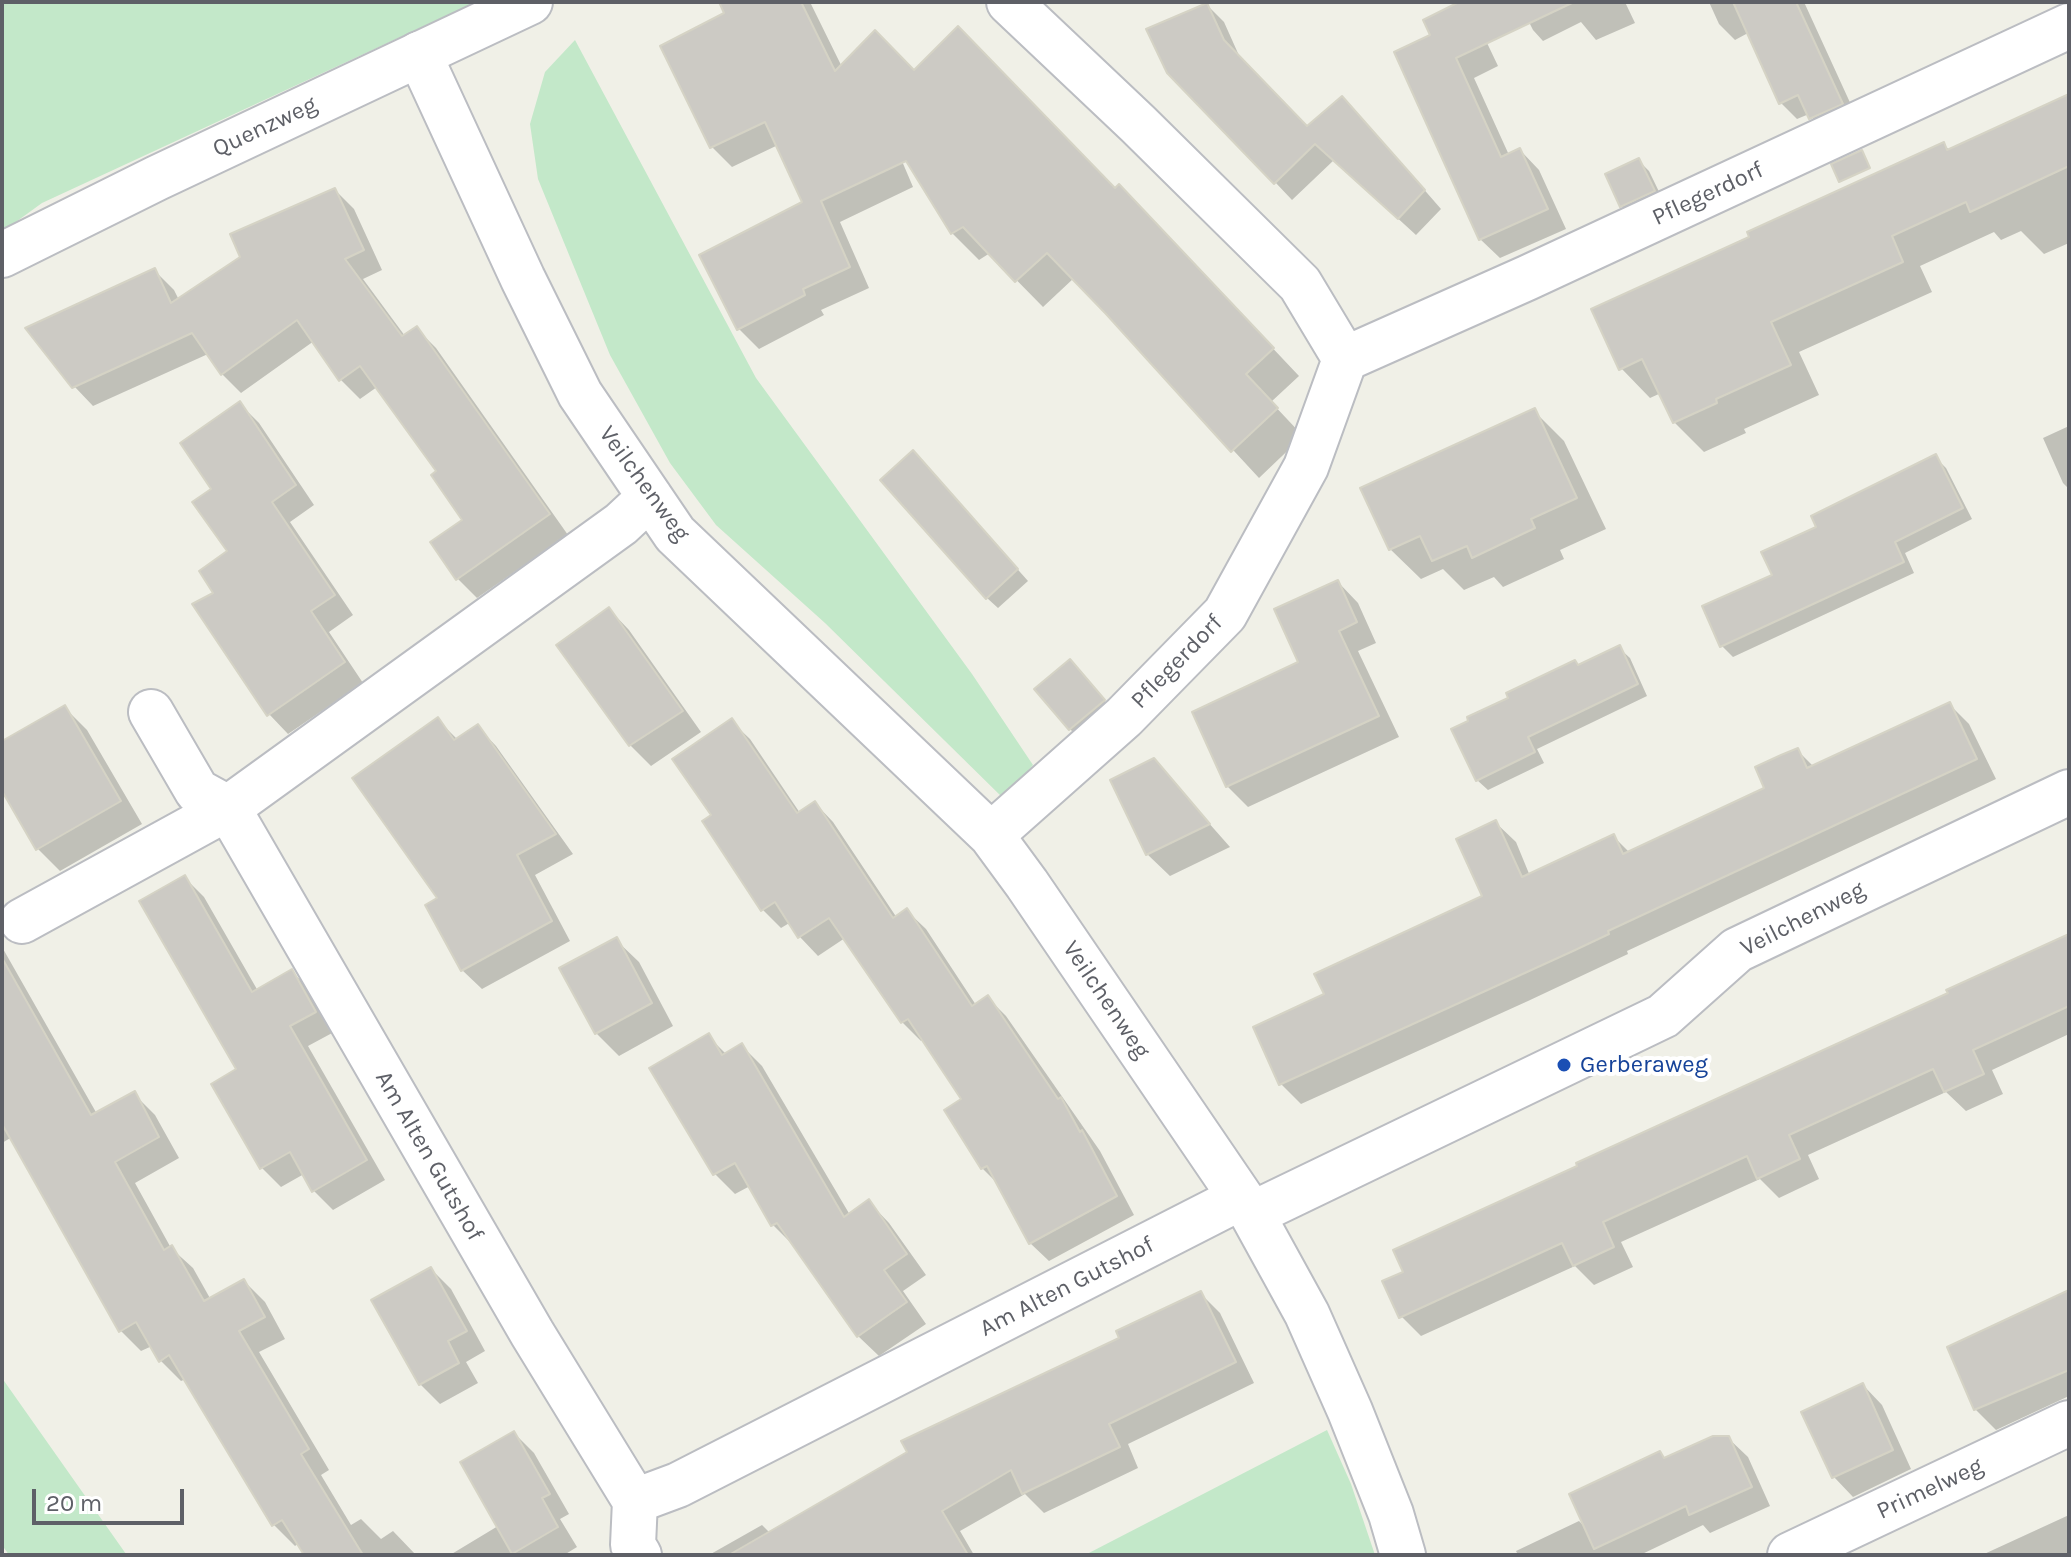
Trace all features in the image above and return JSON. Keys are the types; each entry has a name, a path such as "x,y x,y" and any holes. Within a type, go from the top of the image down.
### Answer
{"street":[{"name":"Quenzweg","path":"2,255 157,178 530,2"},
{"path":"1009,2 1300,284 1345,359"},
{"name":"Pflegerdorf","path":"991,835 1124,717 1225,614 1306,467 1345,359 1527,278 2069,26"},
{"name":"Veilchenweg","path":"419,54 580,394 675,534 991,835 1246,1206 1663,1016 1737,950 2069,792"},
{"path":"22,921 228,808 621,524 650,497"},
{"name":"Am Alten Gutshof","path":"151,712 197,791 228,808 532,1333 635,1501 678,1485 1246,1206"},
{"path":"1246,1206 1307,1314 1350,1411 1391,1514 1403,1555"},
{"name":"Primelweg","path":"1790,1555 2069,1423"},
{"path":"635,1501 633,1545 639,1555"}],"green space":[{"path":"2,2 476,2 42,203 2,232"},
{"path":"575,40 756,378 972,674 1033,765 1004,799 825,623 716,525 670,463 610,355 538,179 530,124 545,72"},
{"path":"2,1378 127,1555 9,1555 2,1545"},
{"path":"1327,1430 1351,1484 1375,1555 1085,1555"}],"building":[{"path":"719,2 801,2 835,71 875,30 914,70 958,26 1115,188 1119,184 1274,348 1246,374 1278,408 1231,452 1047,253 1015,282 963,227 951,234 906,161 821,201 850,267 803,289 805,295 737,330 699,255 802,202 765,122 710,148 660,46 724,13"},
{"path":"1459,2 1574,2 1456,58 1501,157 1520,148 1548,209 1479,240 1394,52 1430,35 1423,20"},
{"path":"1733,2 1796,2 1843,104 1809,119 1798,95 1779,104"},
{"path":"1207,3 1224,40 1307,126 1342,96 1425,190 1398,219 1315,144 1274,184 1167,73 1146,29"},
{"path":"2069,94 2069,166 1970,212 1966,202 1892,236 1903,262 1771,322 1791,365 1716,399 1717,403 1673,423 1642,359 1619,370 1591,309 1749,237 1747,232 1944,142 1947,150"},
{"path":"1862,150 1870,168 1839,182 1831,164"},
{"path":"1639,158 1655,191 1620,207 1605,174"},
{"path":"335,188 364,250 345,259 402,336 417,326 550,514 456,580 430,542 462,520 431,475 436,471 360,366 339,381 297,320 221,375 192,333 72,388 25,328 155,268 171,303 240,257 230,234"},
{"path":"240,401 296,485 272,502 335,595 311,611 345,662 267,716 192,604 213,593 199,571 227,551 192,502 211,489 180,443"},
{"path":"1535,408 1577,498 1531,519 1535,528 1472,558 1467,546 1432,561 1420,536 1389,550 1360,488"},
{"path":"913,450 1018,569 986,599 880,480"},
{"path":"1936,454 1963,508 1895,542 1904,562 1720,647 1702,606 1772,575 1761,552 1816,527 1811,516"},
{"path":"1338,580 1357,622 1339,631 1379,716 1226,787 1192,712 1298,662 1274,609"},
{"path":"609,607 683,711 629,746 556,645"},
{"path":"1620,645 1638,684 1528,737 1535,752 1476,781 1451,729 1468,721 1467,717 1508,698 1506,693 1575,660 1578,665"},
{"path":"1070,659 1105,700 1069,730 1034,689"},
{"path":"1950,702 1977,759 1608,931 1609,934 1573,951 1279,1085 1253,1027 1324,994 1314,974 1482,896 1456,839 1496,820 1522,877 1614,834 1623,854 1764,788 1755,767 1798,748 1807,768"},
{"path":"65,705 121,801 36,850 2,791 2,741"},
{"path":"438,717 454,740 478,724 556,834 517,855 552,921 461,971 425,905 437,898 352,778"},
{"path":"732,718 797,813 815,801 893,918 907,908 972,1006 988,995 1058,1099 1061,1097 1117,1196 1029,1244 987,1166 981,1169 944,1110 961,1099 908,1019 901,1023 829,918 798,938 775,902 761,911 702,821 711,815 672,759"},
{"path":"1154,758 1210,824 1146,855 1110,780"},
{"path":"185,875 252,992 292,969 316,1012 290,1026 367,1160 312,1192 290,1152 260,1169 211,1084 236,1069 139,901"},
{"path":"2069,934 2069,1006 1973,1050 1984,1074 1944,1092 1933,1069 1789,1135 1800,1159 1757,1179 1747,1156 1603,1222 1614,1247 1573,1266 1562,1243 1399,1318 1382,1281 1403,1272 1393,1250"},
{"path":"617,937 652,1003 595,1034 559,968"},
{"path":"2,958 91,1115 135,1091 159,1137 115,1162 164,1250 172,1245 204,1301 244,1279 265,1317 239,1331 309,1449 301,1454 363,1555 304,1555 282,1520 272,1526 169,1355 159,1362 136,1322 119,1332 2,1124"},
{"path":"709,1033 722,1055 742,1043 844,1217 869,1199 907,1254 884,1270 907,1302 857,1337 777,1223 771,1226 735,1163 713,1175 649,1068"},
{"path":"431,1267 467,1331 448,1341 459,1363 419,1385 371,1300"},
{"path":"2069,1290 2069,1370 1974,1410 1947,1347"},
{"path":"1201,1291 1236,1362 1109,1424 1120,1447 1022,1494 1011,1470 942,1511 968,1555 729,1555 907,1452 901,1441 1119,1338 1116,1331"},
{"path":"1863,1383 1893,1450 1832,1478 1801,1412"},
{"path":"514,1431 550,1494 542,1498 558,1527 512,1554 460,1462"},
{"path":"1713,1436 1729,1436 1752,1487 1689,1515 1686,1506 1594,1549 1569,1494 1660,1451 1664,1458"}],"place":[{"name":"Gerberaweg","path":"1564,1065"}]}
